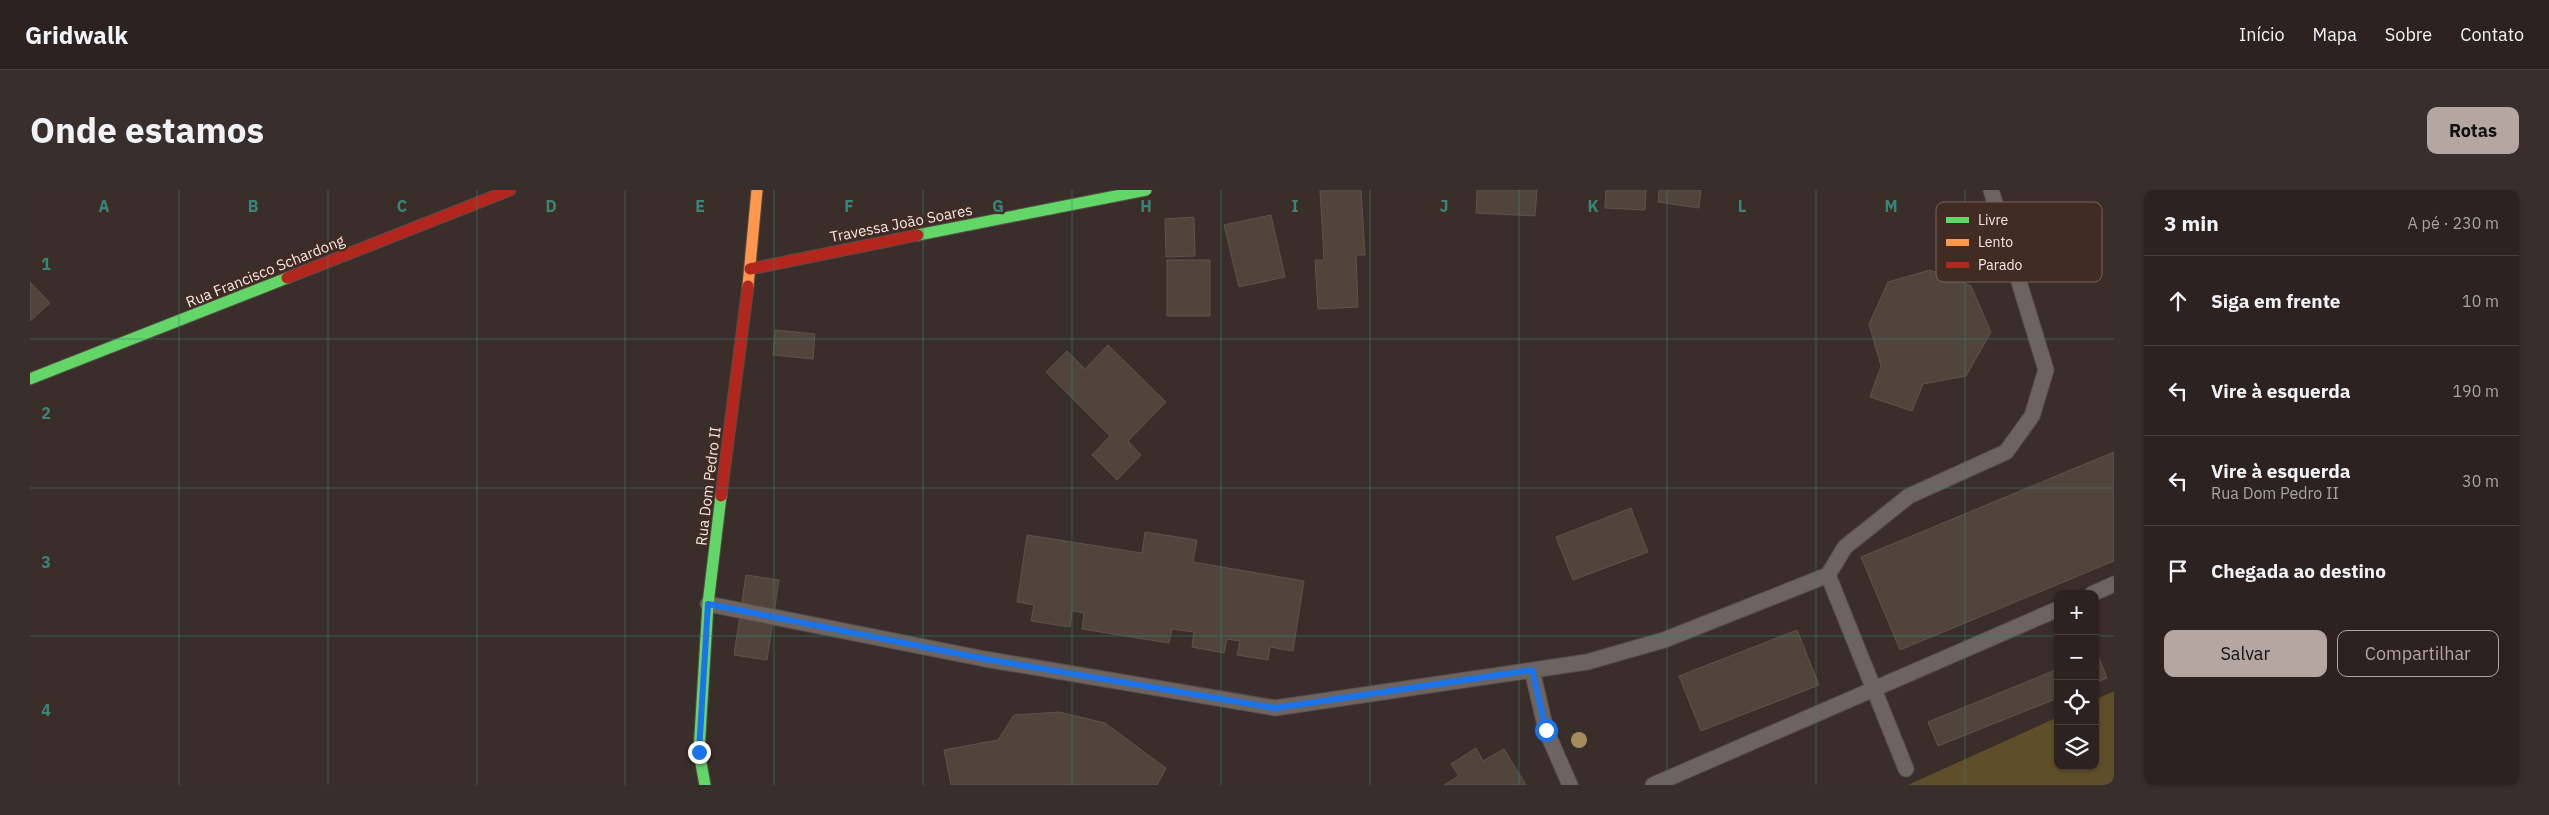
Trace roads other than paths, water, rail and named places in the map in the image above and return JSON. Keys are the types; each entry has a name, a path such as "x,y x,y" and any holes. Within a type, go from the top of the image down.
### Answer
{"street":[{"name":"Rua Francisco Schardong","path":"30,379 510,190"},
{"name":"Rua Dom Pedro II","path":"705,785 699,752 708,604 750,269 757,190"},
{"name":"Travessa João Soares","path":"750,269 1146,190"}],"lane":[{"path":"1991,190 1995,202"},
{"path":"708,604 985,659 1275,708 1587,662 1664,640 1828,575 1845,547 1909,496 2006,452 2032,416 2046,370 2019,282"},
{"path":"1828,575 1906,768"},
{"path":"2099,591 2114,584"},
{"path":"1652,785 2054,610"},
{"path":"1532,670 1546,730 1570,785"}]}
